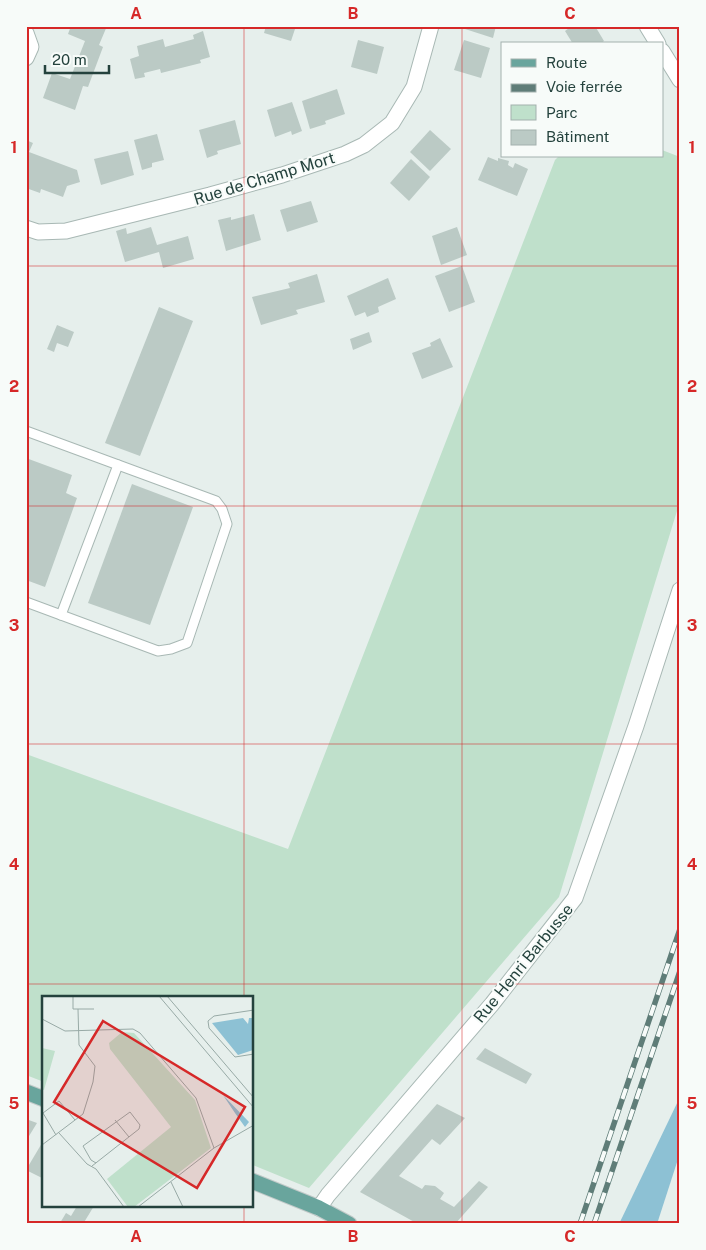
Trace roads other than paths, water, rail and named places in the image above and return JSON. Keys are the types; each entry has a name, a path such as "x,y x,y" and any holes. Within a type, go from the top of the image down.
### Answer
{"main road":[{"path":"26,1092 42,1097"},
{"path":"254,1182 323,1201 349,1224"}],"street":[{"name":"Rue de Champ Mort","path":"26,228 38,232 66,231 200,198 282,175 345,154 364,145 392,124 414,87 431,26"},
{"path":"647,26 657,42"},
{"path":"26,33 31,47 26,58"},
{"path":"664,54 680,80"},
{"name":"Rue Henri Barbusse","path":"323,1201 492,1004 575,898 636,726 680,590"}],"lane":[{"path":"26,432 216,500 222,509 226,524 188,643 158,651 26,602"},
{"path":"61,615 118,465"}],"water":[{"path":"680,1097 680,1153 657,1224 619,1224"}],"railway":[{"path":"580,1224 680,929"},
{"path":"594,1224 680,971"}]}
